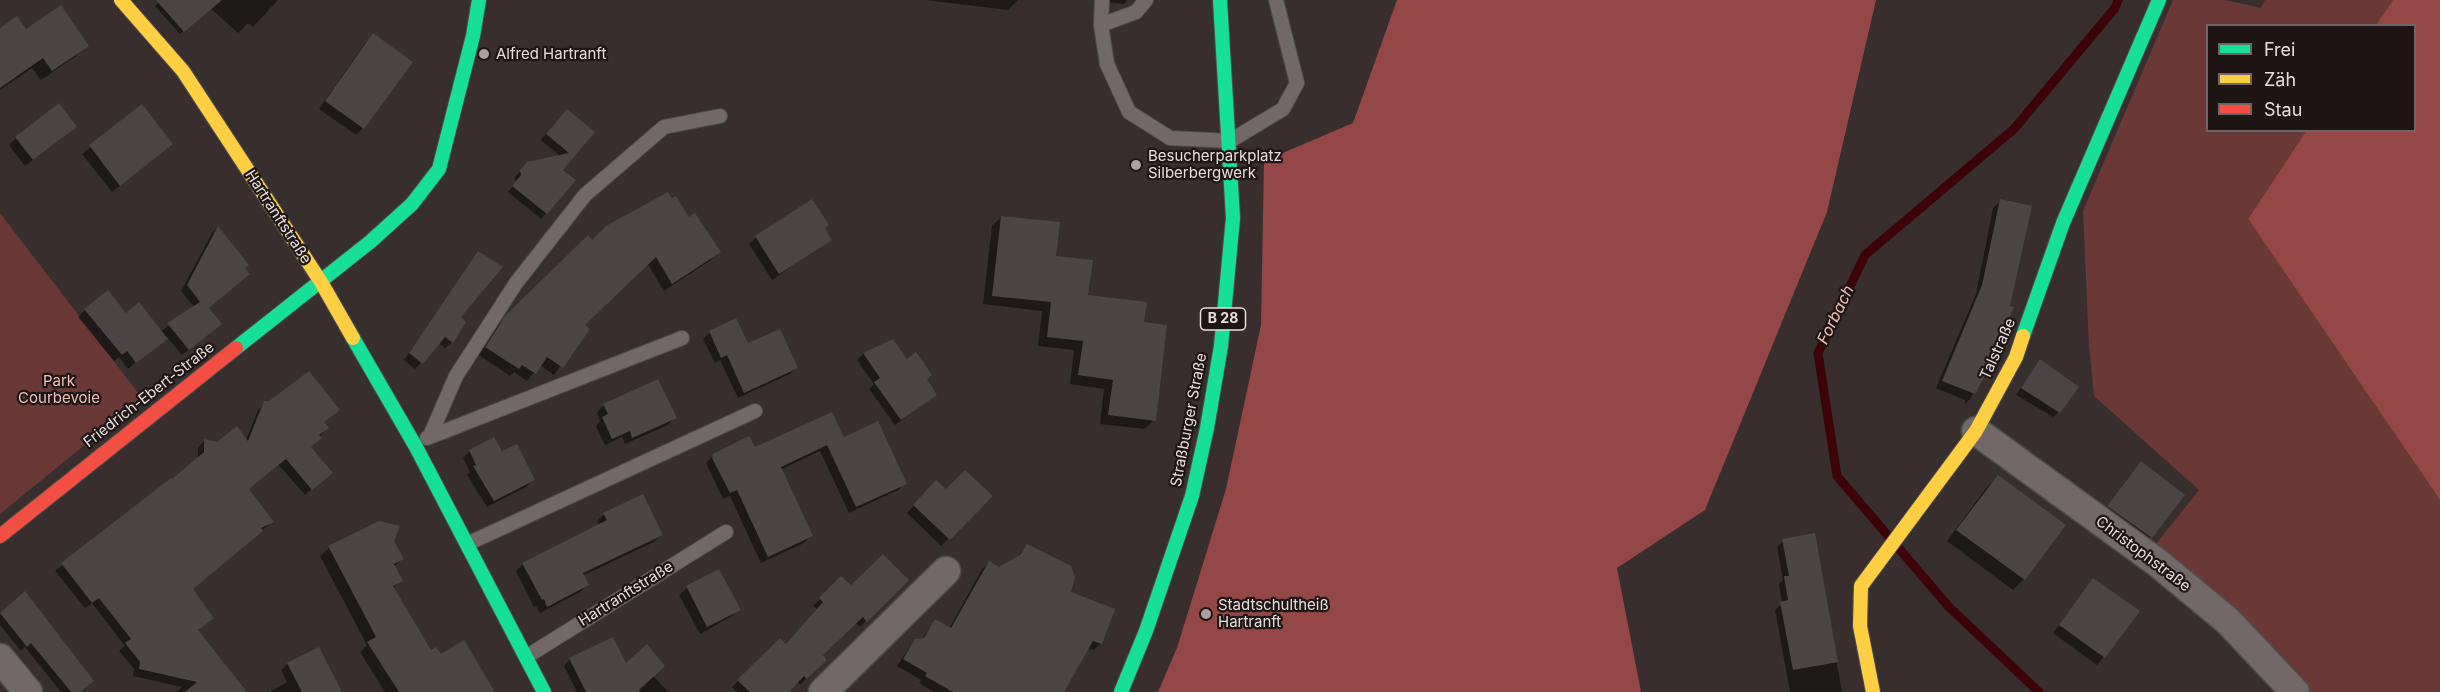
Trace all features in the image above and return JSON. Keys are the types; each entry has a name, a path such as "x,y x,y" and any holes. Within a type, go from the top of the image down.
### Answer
{"street":[{"name":"Hartranftstraße","path":"121,0 183,71 321,282 416,447 544,692"},
{"name":"Friedrich-Ebert-Straße","path":"0,536 134,427 321,282 412,204 439,169 473,36 479,0"},
{"name":"Straßburger Straße","path":"1121,692 1146,631 1192,496 1207,428 1221,346 1233,218 1220,0"},
{"name":"Talstraße","path":"1873,692 1860,637 1857,606 1861,585 1976,431 2016,357 2063,223 2159,0"},
{"name":"Christophstraße","path":"1976,431 2158,563 2228,621 2295,692"},
{"path":"823,692 946,571"},
{"path":"0,658 28,692"}],"lane":[{"path":"1101,0 1101,25 1107,64 1129,112 1170,138 1230,141 1282,109 1298,83 1276,0"},
{"path":"1101,25 1136,12 1146,0"},
{"path":"430,436 456,376 516,283 585,195 664,127 720,116"},
{"path":"416,447 430,436 682,338"},
{"path":"467,544 755,411"},
{"name":"Hartranftstraße","path":"526,657 726,532"}],"green space":[{"path":"2173,0 2225,0 2261,8 2265,0 2393,0 2377,24 2206,24 2206,132 2305,132 2248,219 2440,500 2440,692 2287,692 2144,559 2199,490 2094,396 2089,346 2083,211"},
{"name":"Park Courbevoie","path":"0,213 142,398 0,514"}],"shaded area":[{"path":"1397,0 1876,0 1827,212 1705,510 1617,568 1641,692 1158,692 1177,648 1226,489 1261,325 1264,161 1353,123"},
{"path":"2393,0 2440,0 2440,500 2248,219 2305,132 2416,132 2416,24 2377,24"}],"building":[{"path":"156,0 222,0 184,32"},
{"path":"61,5 89,46 52,71 43,58 0,88 0,28 17,16 26,29"},
{"path":"373,33 413,62 364,129 325,101"},
{"path":"59,103 77,127 33,160 15,137"},
{"path":"142,104 173,144 120,186 89,145"},
{"path":"567,109 595,132 563,170 576,180 547,214 512,186 521,175 520,170 527,162 569,153 546,134"},
{"path":"668,192 672,198 676,196 689,217 695,213 721,252 672,284 656,257 585,325 590,329 563,368 547,357 536,374 522,365 519,369 485,347 506,315 588,235 592,240 606,226"},
{"path":"812,199 829,225 825,228 832,240 779,274 755,236"},
{"path":"2000,199 2032,206 2010,306 2014,307 1989,368 1975,394 1942,381 1982,285"},
{"path":"1001,216 1060,222 1056,256 1093,260 1088,295 1147,302 1144,322 1167,325 1156,421 1108,415 1113,380 1078,375 1083,341 1047,337 1051,302 992,296"},
{"path":"218,226 249,265 245,268 250,274 209,308 222,324 189,350 167,323 200,302 187,285"},
{"path":"478,251 503,267 461,317 466,322 453,343 445,337 423,364 409,353"},
{"path":"108,290 126,313 139,302 168,339 136,363 127,351 122,355 84,309"},
{"path":"736,318 748,343 780,329 798,368 744,393 727,355 721,358 709,331"},
{"path":"893,339 907,359 916,352 932,375 927,379 937,395 901,420 874,382 880,378 863,353"},
{"path":"2040,359 2079,387 2060,413 2021,388"},
{"path":"309,371 340,410 324,422 329,428 319,435 322,438 311,447 333,473 312,490 286,459 249,489 274,522 261,528 263,531 193,589 214,618 198,630 247,692 185,692 197,682 139,669 140,662 125,643 131,639 99,598 92,603 61,563 204,452 204,439 217,442 237,426 248,441 264,401 269,401"},
{"path":"658,379 677,418 632,438 630,431 612,439 602,417 608,414 603,404"},
{"path":"832,412 844,437 878,421 907,484 856,507 827,445 781,467 813,536 768,557 737,490 730,493 712,458 713,454 749,436 755,447"},
{"path":"494,437 502,451 517,444 535,480 494,501 473,466 476,465 469,450"},
{"path":"2141,461 2185,495 2152,538 2107,506"},
{"path":"965,470 993,496 950,540 913,505 936,480 946,489"},
{"path":"1998,475 2066,525 2025,580 1956,530"},
{"path":"643,494 663,535 583,573 589,585 547,607 522,563 607,520 603,513"},
{"path":"379,521 400,526 394,541 404,559 394,564 403,581 393,586 431,650 436,647 441,654 464,640 495,692 399,692 367,642 376,637 328,546"},
{"path":"1815,533 1838,662 1793,670 1780,602 1788,600 1784,576 1789,576 1782,539"},
{"path":"1027,544 1071,566 1075,577 1071,592 1115,609 1102,644 1093,641 1064,692 953,692 925,676 927,673 903,659 915,639 924,638 935,619 951,628 989,561 999,567 1020,555"},
{"path":"883,554 909,580 867,622 863,617 823,655 827,660 807,679 804,676 789,692 750,692 737,680 780,638 786,644 823,602 819,598 841,576 851,585"},
{"path":"719,569 741,610 707,627 686,586"},
{"path":"2093,578 2140,611 2105,658 2059,625"},
{"path":"25,591 94,681 80,692 71,692 31,643 27,647 0,613"},
{"path":"613,637 626,663 647,644 665,666 639,690 640,692 586,692 569,658"},
{"path":"319,647 342,692 302,692 287,663"}],"waterway":[{"name":"Forbach","path":"2039,692 1949,607 1837,476 1818,353 1865,255 2014,129 2115,8 2118,0"}],"traffic: fast":[{"path":"236,348 370,242 412,204 439,169 473,36 479,0"},
{"path":"1121,692 1146,631 1192,496 1207,428 1221,346 1233,218 1220,0"},
{"path":"2023,336 2063,223 2159,0"},
{"path":"353,338 416,447 544,692"}],"traffic: slow":[{"path":"121,0 183,71 321,282 353,338"},
{"path":"1873,692 1860,626 1861,586 1976,431 2016,357 2023,336"}],"traffic: jam":[{"path":"0,536 236,348"}],"place":[{"name":"Alfred Hartranft","path":"484,54"},
{"name":"Besucherparkplatz Silberbergwerk","path":"1136,165"},
{"name":"Stadtschultheiß Hartranft","path":"1206,614"}]}
